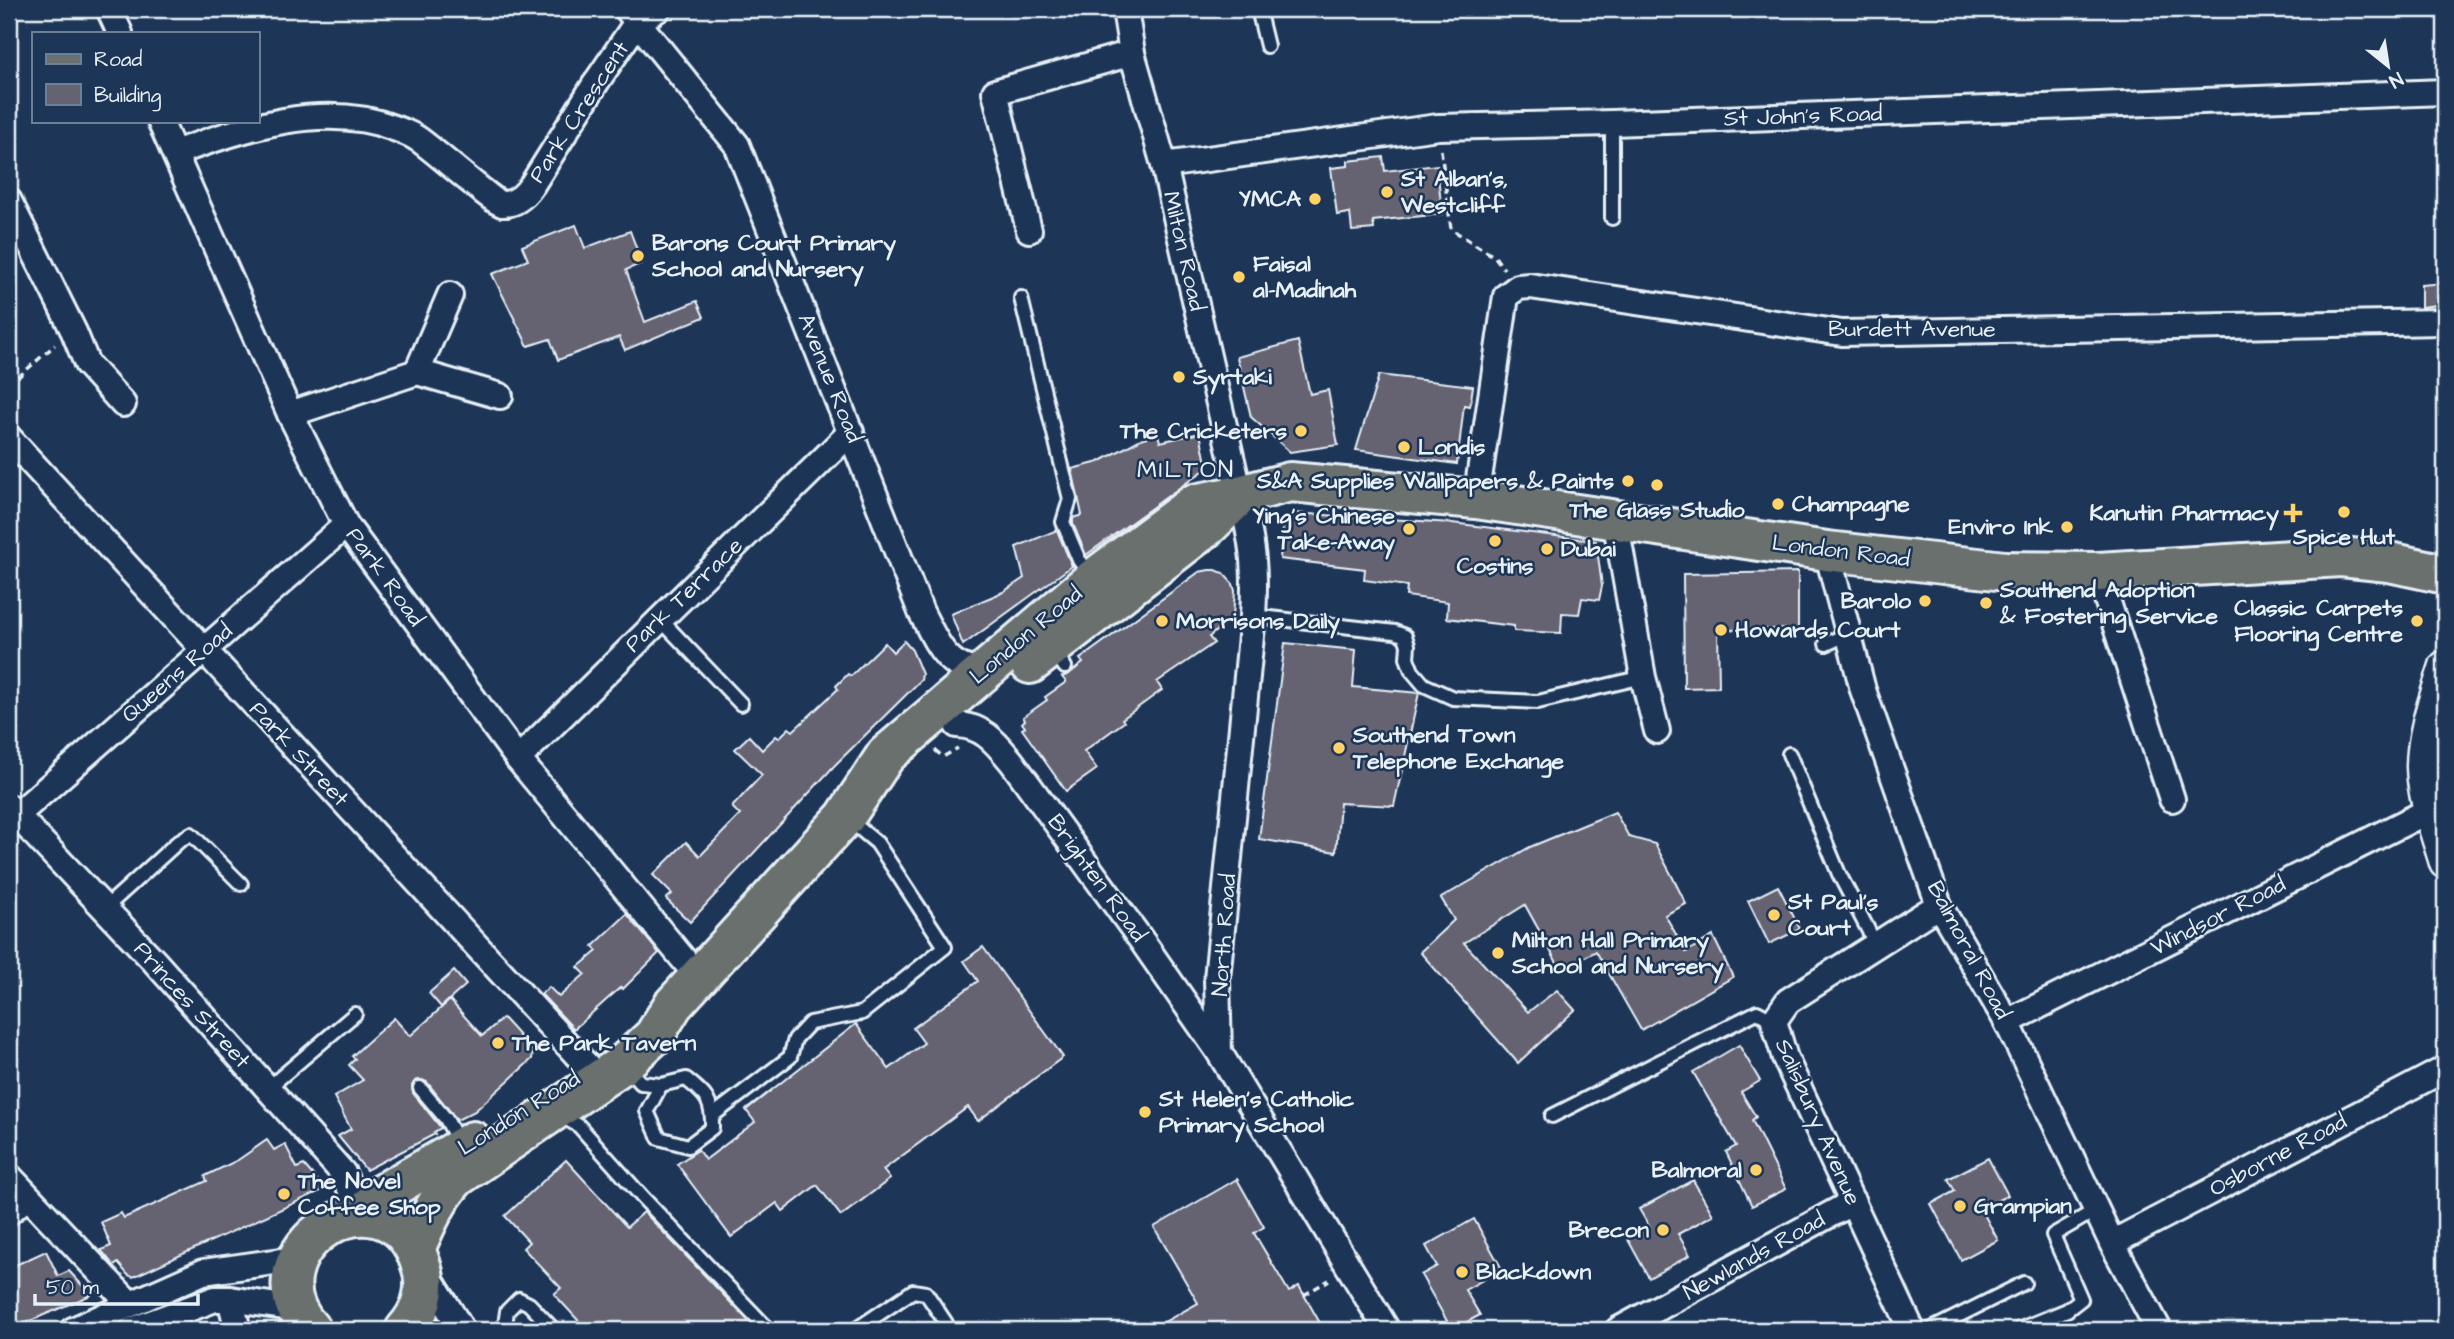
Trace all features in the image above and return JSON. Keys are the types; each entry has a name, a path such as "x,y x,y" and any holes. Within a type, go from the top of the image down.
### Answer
{"main road":[{"name":"London Road","path":"419,1258 431,1212 444,1191 457,1177 553,1113 648,1020 673,1005 845,817 886,755 981,672 1102,590 1194,504 1290,482 1476,499 1827,551 2004,571 2098,572 2341,557 2389,562 2445,574"},
{"name":"London Road","path":"845,817 906,772 957,725 1058,657 1102,590"},
{"name":"London Road","path":"296,1259 314,1234 357,1215 381,1194 608,1061"},
{"path":"357,1215 387,1220 400,1229 419,1258 423,1296 411,1329"},
{"path":"296,1259 292,1293 304,1320"}],"street":[{"path":"109,9 120,32"},
{"name":"Milton Road","path":"1125,9 1132,53 1164,165 1240,495"},
{"name":"Park Crescent","path":"175,153 216,138 311,117 368,119 416,137 477,184 489,198 500,204 512,203 524,196 533,185 641,13"},
{"name":"Avenue Road","path":"641,13 737,145 921,612 945,656 969,670 981,672"},
{"path":"1029,230 995,92 1132,53"},
{"name":"St John's Road","path":"1164,165 1438,127 2445,92"},
{"name":"Park Road","path":"160,122 290,414 346,525 517,759 699,978"},
{"path":"9,201 87,364 123,404"},
{"name":"Burdett Avenue","path":"1518,287 1530,286 1842,333 2445,322"},
{"path":"1476,499 1506,296 1518,287"},
{"path":"417,372 450,295"},
{"path":"290,414 417,372 500,396"},
{"name":"Park Terrace","path":"517,759 851,432"},
{"name":"Park Street","path":"9,438 203,650 608,1061"},
{"name":"North Road","path":"1240,495 1251,536 1255,580 1217,979 1219,1052 1387,1330"},
{"path":"1615,519 1643,677 1657,731"},
{"name":"Queens Road","path":"11,815 346,525"},
{"name":"Balmoral Road","path":"1827,551 1837,639 1863,690 1939,905 2007,1022 2112,1243 2159,1330"},
{"path":"2098,572 2172,799"},
{"path":"2445,666 2424,747 2423,782 2445,863"},
{"name":"Brighten Road","path":"957,725 969,725 981,730 1012,762 1219,1052"},
{"name":"Windsor Road","path":"2007,1022 2430,810"},
{"name":"Princes Street","path":"11,815 104,909 342,1173 353,1195 357,1215"},
{"name":"Salisbury Avenue","path":"1912,1330 1785,1058 1774,1021 1788,1001 1939,905"},
{"name":"Osborne Road","path":"2112,1243 2445,1069"},
{"path":"9,1176 130,1304"},
{"name":"Newlands Road","path":"1618,1330 1853,1202"},
{"path":"419,1258 462,1330"},
{"path":"73,1330 203,1272 296,1259"},
{"path":"132,1330 215,1298 230,1299 304,1320"},
{"path":"230,1299 238,1330"}],"lane":[{"path":"1258,9 1267,46"},
{"path":"1612,123 1612,218"},
{"path":"1021,298 1070,499 1063,522 1079,560 1102,590"},
{"path":"1253,616 1395,632 1405,636 1408,645 1407,658 1412,671 1424,685 1452,698 1538,702 1643,677"},
{"path":"660,620 741,704"},
{"path":"1789,754 1839,874 1876,945"},
{"path":"712,1116 790,1057 795,1039 810,1023 862,1013 945,947 877,844 845,817"},
{"path":"104,909 179,841 191,834 241,884"},
{"path":"1552,1116 1758,1012 1774,1021"},
{"path":"267,1089 355,1014"},
{"path":"608,1061 641,1083 661,1085 686,1079 705,1094 712,1116 712,1128 688,1146 659,1138 647,1111 661,1085"},
{"path":"420,1088 446,1119 462,1148"},
{"path":"553,1113 566,1117 579,1126 644,1199 769,1330"},
{"path":"9,1220 31,1201"},
{"path":"2018,1330 2067,1310 2081,1299 2053,1235 2096,1210"},
{"path":"1930,1330 2024,1283"},
{"path":"855,1330 913,1291 926,1293 946,1323 945,1330"},
{"path":"509,1330 505,1325 507,1311 519,1299 529,1304 554,1330"}],"path":[{"path":"1438,127 1451,229 1494,257 1518,287"},
{"path":"9,386 74,332"},
{"path":"1304,1295 1350,1268"}],"building":[{"name":"St Alban's, Westcliff","path":"1383,157 1385,171 1437,165 1442,214 1373,221 1374,229 1352,231 1350,213 1337,215 1331,168 1348,166 1348,161"},
{"path":"576,225 585,248 630,231 642,263 626,270 645,322 697,301 704,317 625,350 619,337 558,360 550,339 528,346 492,274 528,260 522,246"},
{"path":"2445,283 2445,304 2421,307 2421,285"},
{"path":"1298,341 1310,394 1328,390 1338,445 1290,452 1251,417 1237,357"},
{"path":"1379,375 1473,386 1470,406 1464,405 1457,464 1356,450"},
{"path":"1200,433 1207,468 1086,555 1073,524 1073,518 1082,515 1072,469 1099,462 1141,439 1158,434 1160,442"},
{"path":"1292,513 1452,523 1596,541 1602,586 1599,600 1582,598 1579,614 1562,613 1561,633 1514,631 1514,626 1447,618 1448,602 1406,596 1407,586 1364,580 1365,569 1280,559 1283,523"},
{"path":"1057,530 1072,566 963,645 951,614 1003,592 1024,578 1016,547"},
{"path":"1209,570 1223,573 1233,584 1233,616 1209,637 1214,643 1157,682 1162,690 1084,751 1097,769 1066,791 1022,729 1025,727 1022,723 1025,720 1023,717 1066,682 1062,677 1083,663 1080,659 1199,572"},
{"name":"Howards Court","path":"1798,572 1798,629 1718,630 1719,687 1684,688 1683,574"},
{"path":"904,641 912,650 922,674 921,680 835,765 690,922 666,899 672,894 653,875 686,842 700,856 740,815 732,807 762,775 735,749 749,736 762,750 789,728 793,731 838,689 836,686 848,674 851,676 885,643 893,652"},
{"name":"Southend Town Telephone Exchange","path":"1285,643 1356,650 1353,687 1419,693 1394,806 1340,803 1336,852 1259,839"},
{"path":"1615,812 1629,837 1655,844 1671,874 1686,904 1665,915 1686,952 1713,936 1733,977 1641,1030 1596,951 1561,970 1525,905 1464,943 1528,1012 1557,990 1575,1010 1518,1063 1420,952 1454,920 1441,898 1530,847"},
{"name":"St Paul's Court","path":"1778,886 1800,929 1769,944 1748,901"},
{"path":"627,914 659,953 623,989 621,987 574,1029 541,994 549,987 559,997 585,974 578,967 597,951 593,946"},
{"path":"983,947 1063,1057 978,1121 968,1107 883,1170 890,1179 841,1216 817,1185 783,1211 777,1203 731,1237 677,1164 698,1150 705,1160 755,1122 746,1110 856,1024 889,1069 924,1043 913,1028 978,981 964,961"},
{"path":"454,971 466,985 441,1007 429,993"},
{"path":"450,1000 482,1036 503,1018 533,1051 532,1059 475,1111 457,1120 427,1082 415,1081 412,1086 413,1093 441,1128 434,1132 435,1134 366,1170 338,1136 351,1129 334,1097 363,1080 349,1065 355,1059 352,1056 394,1018 410,1036"},
{"path":"1739,1045 1760,1081 1741,1092 1756,1117 1752,1120 1786,1189 1752,1206 1726,1152 1736,1146 1693,1072"},
{"path":"267,1140 274,1150 285,1144 297,1168 304,1165 325,1189 133,1277 118,1263 114,1266 101,1250 111,1246 101,1222 121,1213 124,1218 207,1181 205,1176 238,1160"},
{"name":"Grampian","path":"1988,1158 2008,1195 1981,1209 1998,1240 1961,1260 1931,1204 1955,1191 1948,1179"},
{"path":"566,1160 627,1227 644,1212 757,1330 587,1330 554,1294 561,1288 523,1248 529,1242 505,1216"},
{"path":"1237,1179 1264,1227 1254,1233 1289,1292 1299,1286 1324,1330 1150,1330 1198,1303 1154,1227"},
{"name":"Brecon","path":"1693,1180 1713,1215 1678,1234 1690,1255 1649,1278 1627,1238 1649,1226 1639,1209"},
{"name":"Blackdown","path":"1474,1219 1502,1269 1465,1290 1480,1315 1452,1330 1421,1275 1437,1266 1426,1246"},
{"path":"46,1251 58,1276 69,1271 91,1295 9,1330 9,1268"}],"place":[{"name":"St Alban's, Westcliff","path":"1387,192"},
{"name":"YMCA","path":"1315,199"},
{"name":"Barons Court Primary School and Nursery","path":"638,256"},
{"name":"Faisal al-Madinah","path":"1239,277"},
{"name":"Syrtaki","path":"1179,377"},
{"name":"The Cricketers","path":"1301,431"},
{"name":"Londis","path":"1404,447"},
{"name":"S&A Supplies Wallpapers & Paints","path":"1628,481"},
{"name":"The Glass Studio","path":"1657,485"},
{"name":"Champagne","path":"1778,504"},
{"name":"Spice Hut","path":"2344,512"},
{"name":"Kanutin Pharmacy","path":"2293,513"},
{"name":"Enviro Ink","path":"2067,527"},
{"name":"Ying's Chinese Take-Away","path":"1409,529"},
{"name":"Costins","path":"1495,541"},
{"name":"Dubai","path":"1547,549"},
{"name":"Barolo","path":"1925,601"},
{"name":"Southend Adoption & Fostering Service","path":"1986,603"},
{"name":"Morrisons Daily","path":"1162,621"},
{"name":"Classic Carpets Flooring Centre","path":"2417,621"},
{"name":"Howards Court","path":"1721,630"},
{"name":"Southend Town Telephone Exchange","path":"1339,748"},
{"name":"St Paul's Court","path":"1774,915"},
{"name":"Milton Hall Primary School and Nursery","path":"1498,953"},
{"name":"The Park Tavern","path":"498,1043"},
{"name":"St Helen's Catholic Primary School","path":"1145,1112"},
{"name":"Balmoral","path":"1756,1170"},
{"name":"The Novel Coffee Shop","path":"284,1194"},
{"name":"Grampian","path":"1960,1206"},
{"name":"Brecon","path":"1663,1230"},
{"name":"Blackdown","path":"1462,1272"}],"district":[{"name":"MILTON","path":"1186,470"}]}
